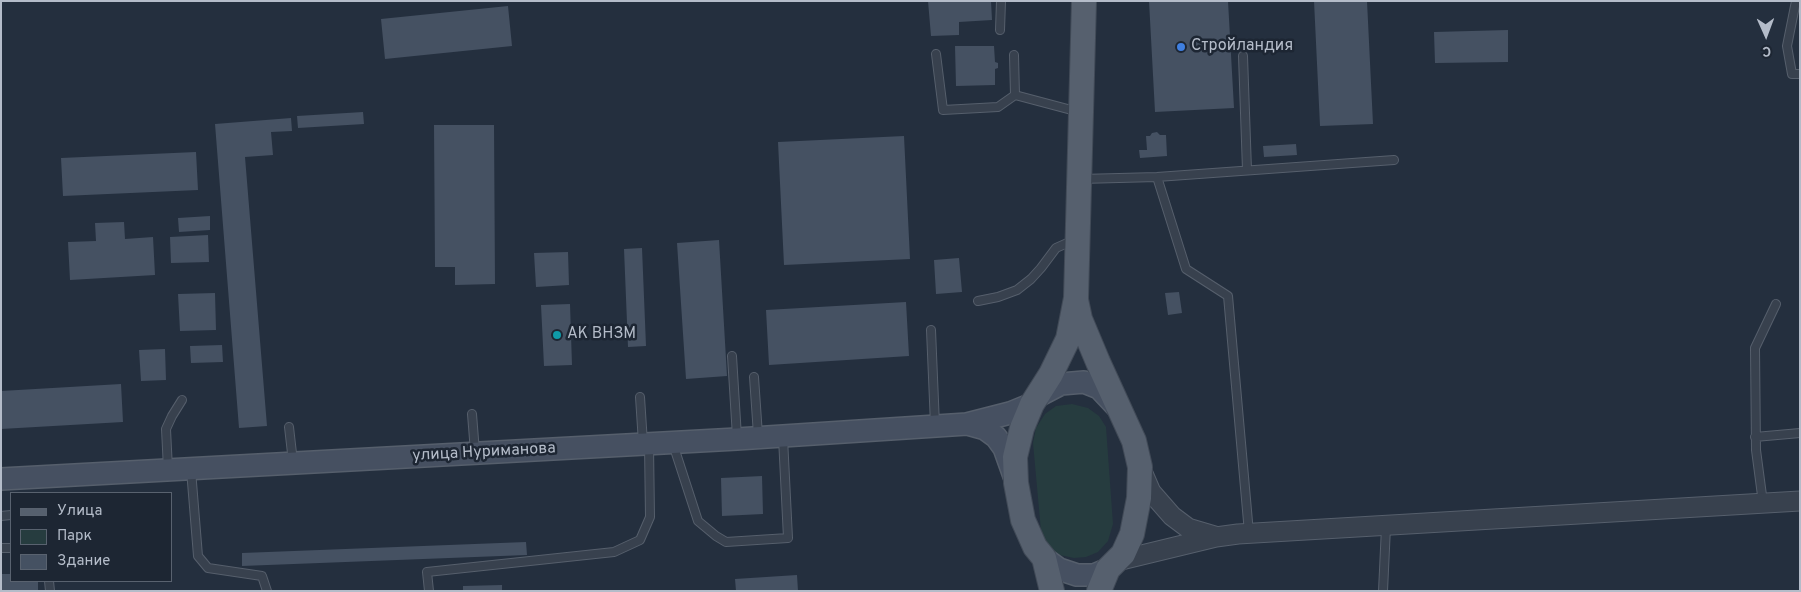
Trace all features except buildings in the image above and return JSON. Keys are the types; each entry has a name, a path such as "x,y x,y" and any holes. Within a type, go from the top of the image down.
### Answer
{"main road":[{"path":"1016,483 1015,457 1018,443 1035,400 1051,374 1068,339 1076,298 1084,1"},
{"path":"1076,298 1080,319 1134,441 1140,467 1139,498 1132,534 1123,554 1113,565 1099,591"},
{"path":"1035,400 1061,384 1084,382 1099,388 1108,395 1121,415"},
{"name":"улица Нуриманова","path":"13,481 191,468 737,439 968,424 995,417 1035,400"},
{"path":"968,424 985,430 996,437 1004,448 1010,460 1020,508 1028,532 1035,547 1044,558 1059,569 1077,576 1094,575 1113,565"},
{"path":"1044,558 1052,591"}],"street":[{"path":"1140,467 1152,492 1172,516 1188,528 1216,537"},
{"path":"1113,565 1216,537 1250,533 1800,501"}],"lane":[{"path":"1000,1 1000,30"},
{"path":"1796,1 1788,46 1792,74 1800,74"},
{"path":"936,54 943,110 998,107 1015,95 1081,112"},
{"path":"1014,55 1015,95"},
{"path":"1243,56 1247,170"},
{"path":"1080,180 1156,177 1394,160"},
{"path":"1156,177 1186,269 1228,296 1250,533"},
{"path":"978,301 998,297 1017,290 1031,279 1056,248 1078,238"},
{"path":"1763,503 1756,450 1755,348 1776,304"},
{"path":"932,330 935,426"},
{"path":"732,356 737,439"},
{"path":"754,377 758,437"},
{"path":"428,591 426,572 614,552 640,540 650,517 646,444 640,397"},
{"path":"168,470 166,429 182,400"},
{"path":"472,414 475,453"},
{"path":"289,427 293,463"},
{"path":"1756,437 1800,433"},
{"path":"673,442 698,521 726,542 788,538 783,436"},
{"path":"191,468 198,556 208,568 262,576 267,591"},
{"path":"1383,591 1386,525"}],"green space":[{"path":"1072,404 1088,408 1099,416 1106,427 1113,524 1108,541 1098,552 1086,557 1074,558 1060,555 1047,545 1041,531 1033,443 1036,428 1045,414 1056,406"}],"place":[{"name":"Стройландия","path":"1181,47"},
{"name":"АК ВНЗМ","path":"557,335"}]}
